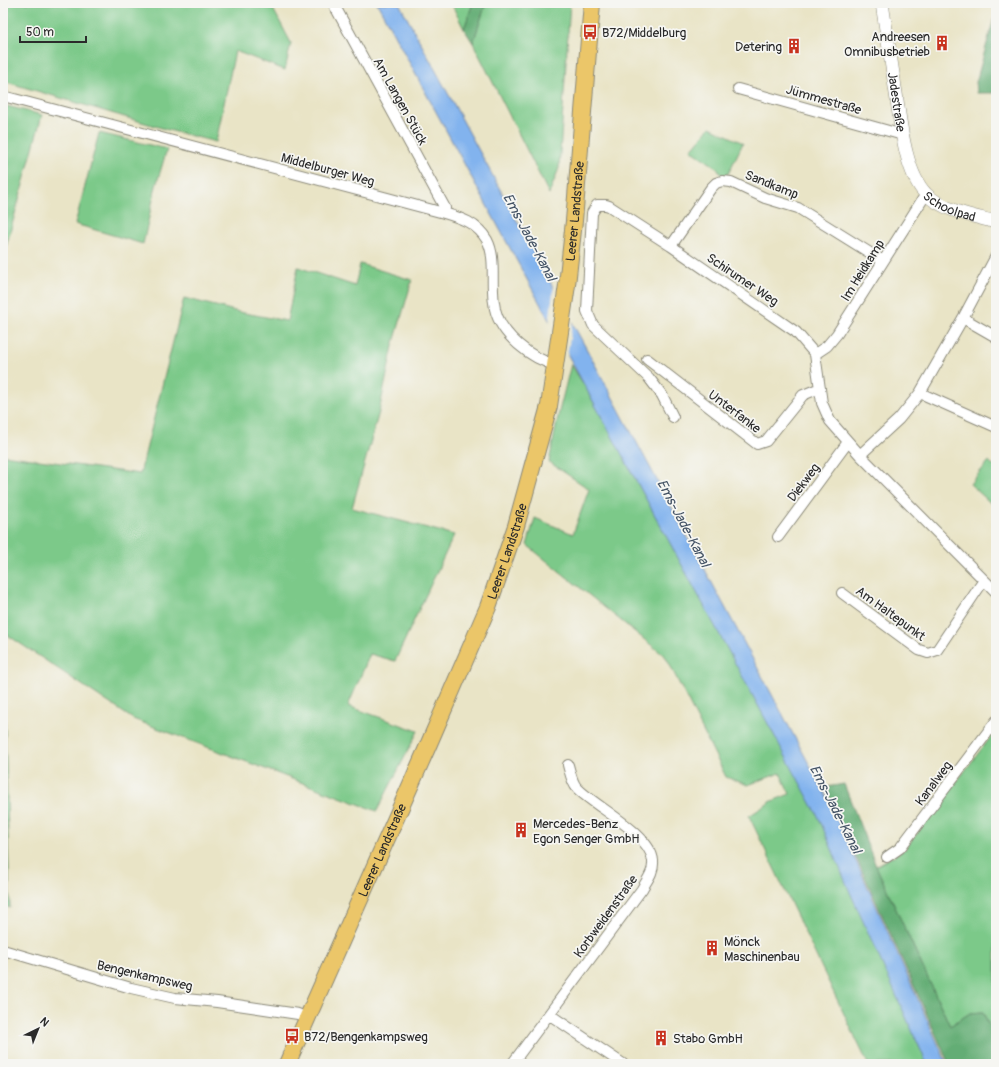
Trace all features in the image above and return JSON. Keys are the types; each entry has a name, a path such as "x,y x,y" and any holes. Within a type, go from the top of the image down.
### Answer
{"main road":[{"name":"Leerer Landstraße","path":"288,1064 488,606 516,526 542,436 549,406 568,285 592,3"}],"street":[{"name":"Am Langen Stück","path":"333,3 445,208 444,213"},
{"name":"Jadestraße","path":"882,3 903,135 914,176"},
{"name":"Jümmestraße","path":"738,89 903,135"},
{"name":"Middelburger Weg","path":"3,96 461,218 473,224 487,240 491,251 495,310 506,332 515,342 537,359 556,362"},
{"name":"Schoolpad","path":"914,176 926,194 938,203 951,209 996,222"},
{"name":"Sandkamp","path":"671,246 711,188 716,183 722,181 731,182 765,198 798,208 883,261"},
{"name":"Im Heidkamp","path":"815,354 827,346 837,334 926,194"},
{"name":"Schirumer Weg","path":"673,417 662,395 649,378 593,325 587,311 592,213 597,205 606,204 671,246 796,332 815,354"},
{"path":"860,455 899,419 920,393 963,318 996,256"},
{"path":"963,318 996,337"},
{"path":"815,354 822,404 830,421 860,455 996,592"},
{"name":"Unterfanke","path":"647,359 757,444 766,441 803,395 820,388"},
{"path":"920,393 996,427"},
{"name":"Diekweg","path":"778,537 848,442"},
{"name":"Am Haltepunkt","path":"842,593 919,650 928,653 937,650 984,580"},
{"name":"Kanalweg","path":"887,857 900,848 996,721"},
{"name":"Korbweidenstraße","path":"512,1064 550,1015 602,941 642,889 652,873 653,862 651,851 640,837 575,787 568,765"},
{"name":"Bengenkampsweg","path":"3,950 131,988 175,998 217,1002 298,1014 308,1018"},
{"path":"550,1015 623,1064"}],"green space":[{"path":"3,3 270,3 291,43 285,70 235,51 216,142 172,131 3,81"},
{"path":"451,3 473,3 464,29"},
{"path":"473,3 486,3 473,43 464,29"},
{"path":"486,3 570,3 559,168 549,194 473,43"},
{"path":"996,11 996,93 977,93 976,82"},
{"path":"3,105 42,115 3,258"},
{"path":"710,127 743,143 728,174 722,176 716,167 691,150"},
{"path":"99,133 167,149 156,186 143,244 75,224"},
{"path":"360,264 412,280 393,346 379,412 352,508 454,535 395,661 370,654 348,706 418,731 377,811 133,719 3,632 3,455 140,474 184,298 239,312 287,321 298,267 355,286"},
{"path":"571,364 587,390 819,817 927,1064 868,1064 749,816 772,801 790,794 780,773 748,785 726,777 666,657 527,545 535,518 573,534 589,489 549,462"},
{"path":"989,461 996,468 996,508 970,484"},
{"path":"3,654 10,908 3,905"},
{"path":"996,730 996,1041 983,1012 970,1013 950,1026 876,866 905,849"},
{"path":"844,784 876,866 950,1026 970,1013 983,1012 996,1041 996,1064 949,1064 832,804 826,787"}],"water":[{"path":"377,3 399,3 599,372 830,803 947,1064 927,1064 849,890 818,816"}],"pier":[{"path":"554,285 573,318 567,357 549,324"}],"place":[{"name":"B72/Middelburg","path":"590,32"},
{"name":"Andreesen Omnibusbetrieb","path":"942,43"},
{"name":"Detering","path":"794,46"},
{"name":"Mercedes-Benz Egon Senger GmbH","path":"521,830"},
{"name":"Mönck Maschinenbau","path":"712,948"},
{"name":"B72/Bengenkampsweg","path":"292,1036"},
{"name":"Stabo GmbH","path":"661,1038"}],"water label":[{"name":"Ems-Jade-Kanal","path":"530,237"},
{"name":"Ems-Jade-Kanal","path":"684,523"},
{"name":"Ems-Jade-Kanal","path":"836,809"}]}
